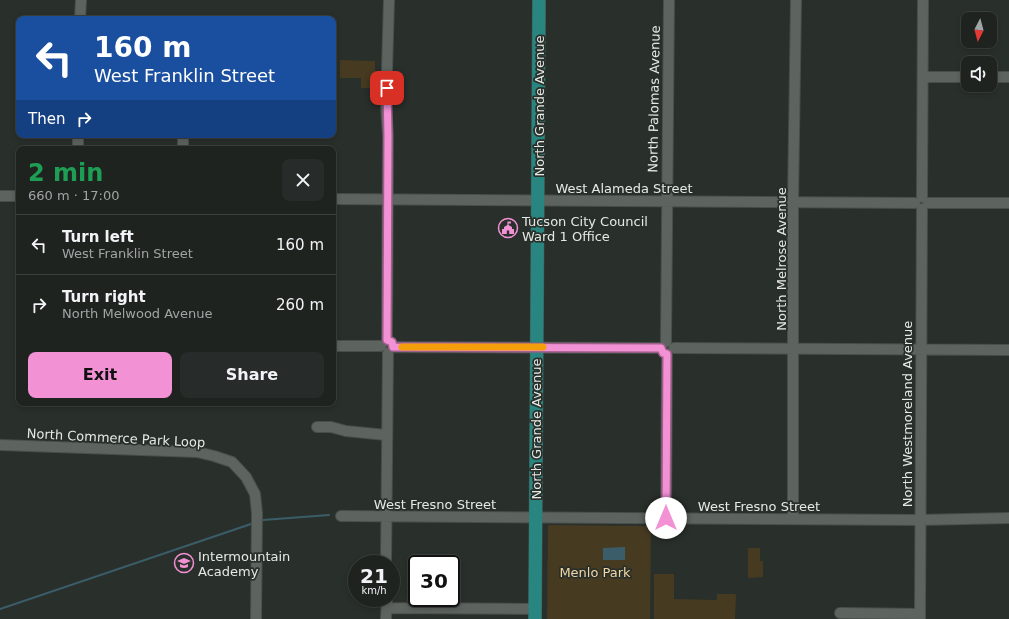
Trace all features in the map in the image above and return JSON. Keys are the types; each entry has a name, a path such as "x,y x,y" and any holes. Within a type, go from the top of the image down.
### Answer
{"main road":[{"name":"North Grande Avenue","path":"535,614 539,0"}],"street":[{"path":"80,16 81,0"},
{"path":"386,555 388,136 386,106 389,0"},
{"name":"North Palomas Avenue","path":"666,518 666,202 669,0"},
{"name":"North Melrose Avenue","path":"793,519 793,203 796,0"},
{"name":"North Westmoreland Avenue","path":"920,617 920,351 923,0"},
{"path":"923,77 961,77"},
{"path":"997,77 1009,77"},
{"path":"0,196 16,196"},
{"name":"West Alameda Street","path":"336,199 793,203 1009,203"},
{"path":"336,346 920,351 1009,350"},
{"path":"317,427 331,427 346,431 386,435"},
{"name":"North Commerce Park Loop","path":"0,446 197,452 232,462 246,477 255,494 257,513 256,619"},
{"name":"West Fresno Street","path":"341,516 920,520 1009,518"},
{"path":"400,604 535,614"},
{"path":"386,619 387,607"},
{"path":"840,613 920,617"}],"green space":[{"path":"340,60 375,61 375,88 361,88 361,78 340,78"},
{"name":"Menlo Park","path":"548,525 651,526 650,619 547,619"},
{"path":"748,548 760,548 760,561 763,561 763,577 748,578"},
{"path":"654,574 674,574 674,599 717,600 717,594 736,594 735,619 654,619"}],"water":[{"path":"625,547 625,560 603,560 603,548"}],"waterway":[{"path":"263,520 329,515"},
{"path":"0,609 251,524"}],"slow traffic":[{"path":"402,347 543,347"}],"place":[{"name":"Tucson City Council Ward 1 Office","path":"508,228"},
{"name":"Intermountain Academy","path":"184,563"}],"route":[{"path":"387,88 387,340 392,342 393,347 661,348 663,353 667,354 666,518"}]}
